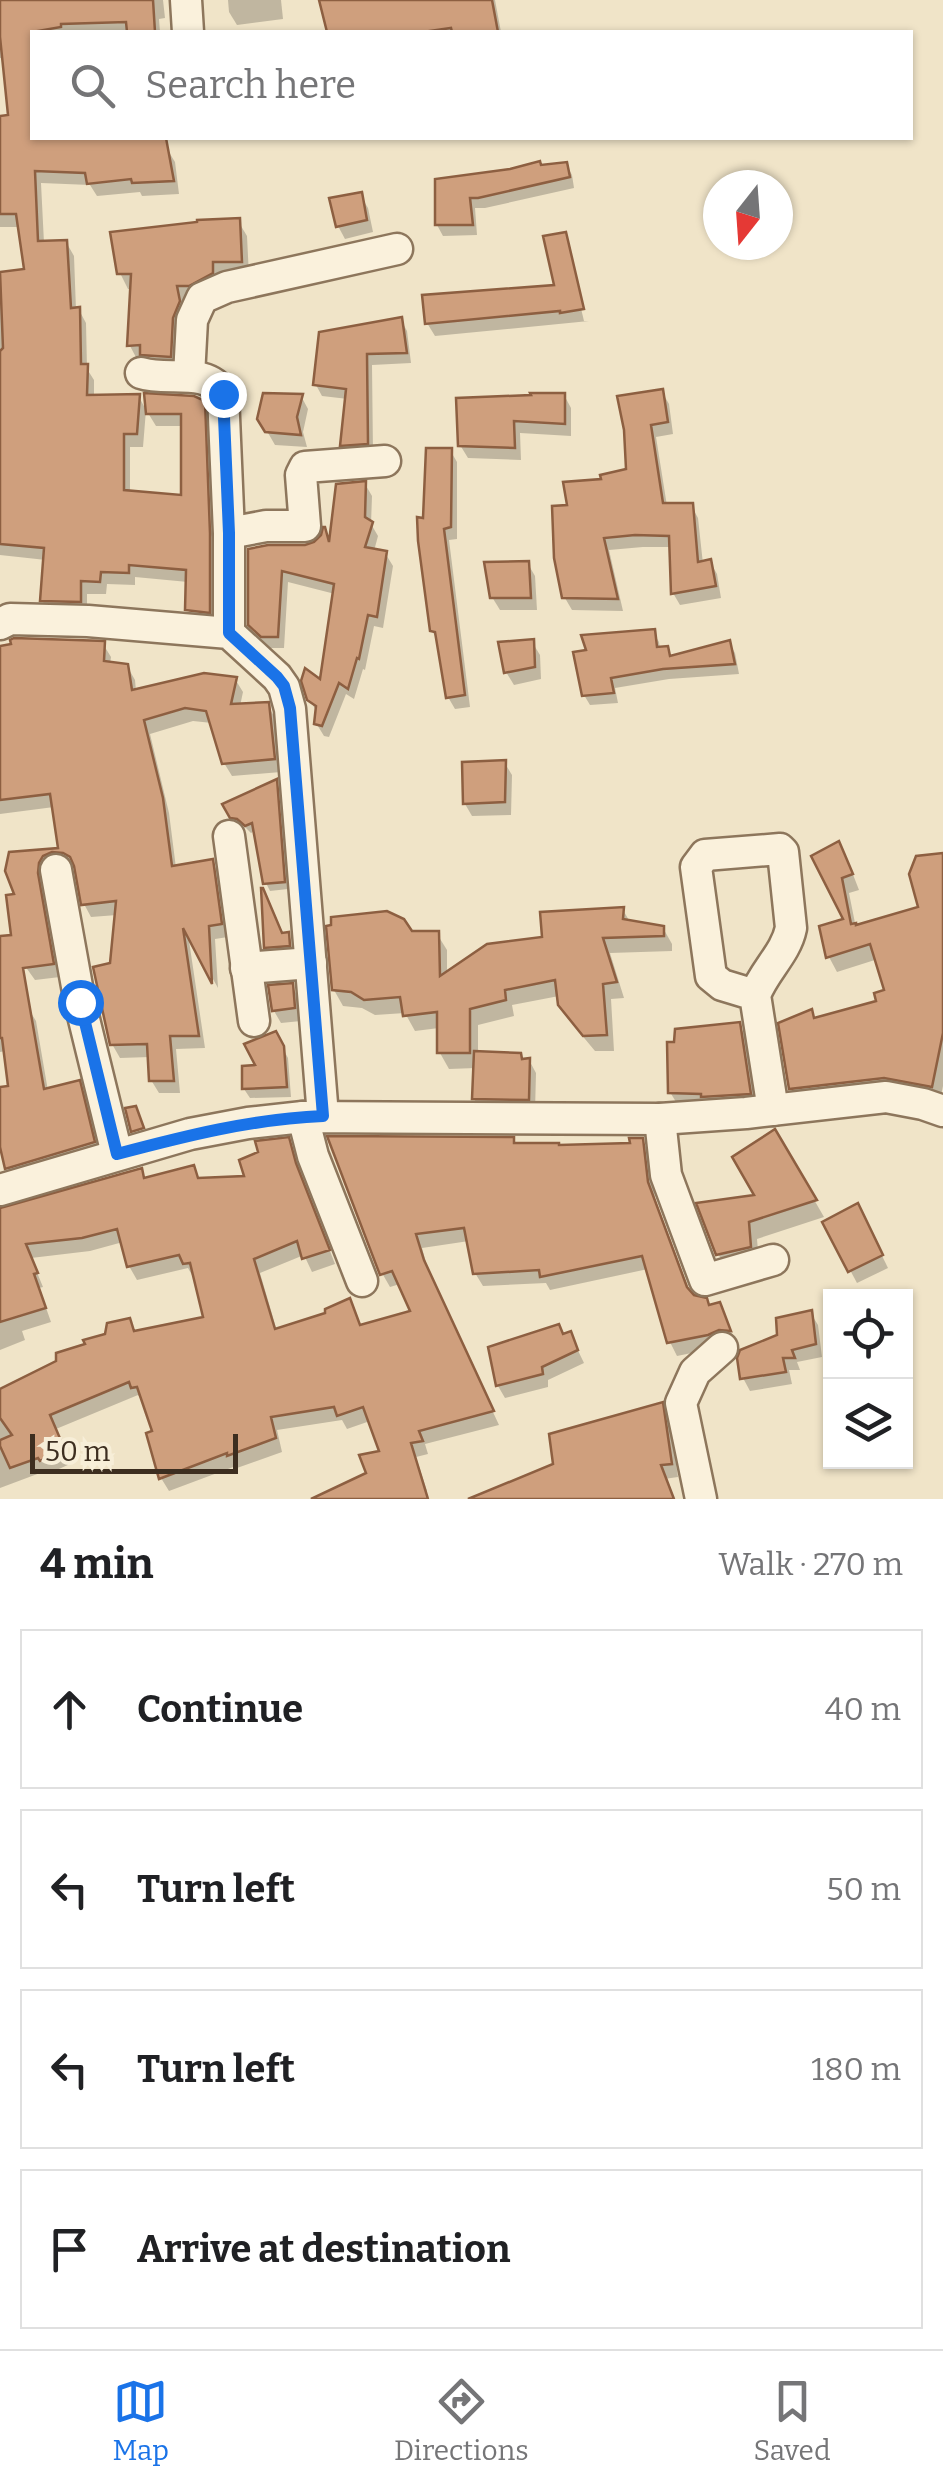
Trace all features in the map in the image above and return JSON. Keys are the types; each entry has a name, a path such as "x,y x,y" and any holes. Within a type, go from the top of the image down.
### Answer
{"street":[{"path":"186,0 188,30"},
{"path":"189,376 192,320 202,298 227,287 397,249"},
{"path":"141,372 210,380 218,384 223,394 229,633"},
{"path":"229,533 266,526 305,526 301,475 305,467 385,461"},
{"path":"0,624 10,620 88,621 229,633 284,686 290,708 311,963 313,1156 362,1281"},
{"path":"229,836 254,1021"},
{"path":"755,995 722,985 711,976 696,868 705,854 780,848 783,852 791,928 788,940 755,995 773,1110"},
{"path":"56,870 80,1002 117,1154"},
{"path":"246,968 311,963"},
{"path":"0,1190 209,1130 313,1116 660,1119 886,1097 943,1111"},
{"path":"660,1119 666,1175 705,1280 773,1260"},
{"path":"701,1499 681,1403 695,1372 722,1348"}],"building":[{"path":"0,0 153,0 155,30 127,30 126,22 61,24 30,30 30,140 166,140 174,181 132,183 131,179 87,184 85,173 35,171 38,241 67,240 71,308 80,307 81,364 88,364 87,395 140,394 137,434 124,434 124,490 181,495 181,414 146,414 144,393 194,396 205,401 210,613 185,610 186,570 129,565 129,573 101,572 100,582 81,581 81,602 40,601 44,548 0,544 0,272 24,269 16,214 0,214 0,116 8,115"},
{"path":"319,0 492,0 498,30 451,28 326,30"},
{"path":"540,161 541,165 567,162 570,177 470,198 473,225 435,225 435,179"},
{"path":"362,192 367,220 336,227 329,198"},
{"path":"240,218 242,262 213,262 213,273 189,286 177,286 180,301 173,318 171,357 140,355 140,345 127,346 131,274 117,274 110,232"},
{"path":"566,232 584,309 425,324 422,295 554,285 543,236"},
{"path":"402,317 407,353 367,354 368,444 340,446 346,389 313,385 319,332"},
{"path":"663,389 668,422 651,425 663,503 693,503 698,562 711,559 716,586 671,594 669,536 635,535 604,538 618,599 562,598 554,558 552,506 567,505 563,482 601,479 600,475 626,469 617,396"},
{"path":"263,393 303,394 297,417 301,435 265,432 257,419"},
{"path":"565,393 565,424 514,421 515,448 458,446 456,398"},
{"path":"426,448 452,448 451,527 444,529 465,695 446,698 435,632 430,631 418,541 417,517 423,518"},
{"path":"366,481 365,517 373,522 365,547 387,551 377,617 368,615 348,689 339,683 322,726 314,724 316,706 307,700 301,681 305,668 320,679 334,584 282,571 278,637 261,637 248,625 248,549 305,545 321,535 323,527 329,542 336,484"},
{"path":"529,561 531,598 490,598 484,562"},
{"path":"655,629 657,647 668,646 670,656 730,640 735,664 663,669 611,678 614,693 582,696 573,652 586,650 581,635"},
{"path":"14,638 105,641 104,661 128,664 132,690 204,673 237,677 231,704 269,702 275,759 222,764 206,711 185,708 144,720 163,798 172,866 213,859 222,924 209,926 212,984 183,928 199,1036 170,1036 174,1081 149,1081 147,1044 110,1045 93,967 110,963 116,901 81,905 70,857 52,852 43,856 38,873 54,964 23,968 44,1089 80,1080 95,1142 5,1169 0,1147 0,1087 8,1086 0,1038 0,936 11,935 6,895 14,894 5,871 9,852 58,848 50,794 0,800 0,646 11,644"},
{"path":"534,639 535,667 504,673 498,642"},
{"path":"506,760 505,802 463,804 462,762"},
{"path":"277,779 285,882 263,884 252,823 245,826 230,818 222,804"},
{"path":"839,841 853,874 842,878 851,924 856,925 918,907 909,874 916,856 943,853 943,1033 932,1087 884,1078 789,1089 778,1023 812,1009 814,1018 876,1001 874,993 884,990 870,944 826,958 819,926 843,919 811,856"},
{"path":"261,888 282,933 289,932 290,946 264,948"},
{"path":"624,907 623,919 664,926 664,936 603,938 617,982 603,984 607,1035 583,1036 558,1005 555,980 505,990 506,1000 470,1009 470,1053 437,1053 437,1012 403,1016 400,997 364,1000 351,992 332,990 326,926 331,925 331,917 387,911 404,919 412,931 439,931 440,976 487,944 542,937 540,912"},
{"path":"293,983 295,1008 272,1011 268,985"},
{"path":"740,1022 751,1094 701,1097 668,1093 667,1042 674,1042 675,1029"},
{"path":"276,1031 284,1046 287,1087 242,1089 242,1066 255,1065 244,1044"},
{"path":"474,1051 521,1053 522,1059 530,1058 529,1100 472,1099"},
{"path":"136,1106 144,1128 131,1132 125,1108"},
{"path":"775,1129 817,1200 749,1222 751,1247 716,1255 696,1203 754,1195 732,1157"},
{"path":"327,1136 514,1137 514,1143 559,1145 630,1143 629,1138 643,1138 648,1182 687,1287 694,1295 707,1298 709,1305 720,1302 731,1331 719,1330 667,1343 642,1256 540,1277 539,1270 473,1274 464,1228 416,1234 424,1260 494,1411 419,1431 423,1441 411,1443 428,1499 311,1499 366,1473 359,1455 379,1451 363,1407 337,1416 334,1407 271,1417 276,1438 159,1479 146,1433 152,1431 137,1387 131,1388 129,1382 50,1415 65,1450 10,1468 0,1446 0,1440 12,1435 0,1418 0,1389 56,1361 56,1353 105,1334 107,1323 130,1318 134,1331 203,1317 190,1263 183,1264 179,1255 127,1267 117,1229 82,1238 26,1244 46,1308 0,1322 0,1208 142,1168 144,1178 194,1165 198,1178 244,1176 239,1160 258,1152 255,1141 289,1137 330,1250 302,1259 297,1241 254,1259 275,1329 325,1313 325,1309 350,1298 360,1325 410,1311 392,1271 380,1275"},
{"path":"858,1203 883,1255 848,1272 822,1222"},
{"path":"812,1310 816,1344 792,1350 795,1358 783,1358 786,1372 740,1379 740,1350 777,1335 776,1318"},
{"path":"559,1324 563,1334 571,1331 578,1350 542,1367 543,1374 496,1386 488,1347"},
{"path":"663,1402 672,1464 661,1465 674,1499 468,1499 553,1464 549,1434"}],"route":[{"path":"80,1002 117,1154 248,1123 323,1116 290,708 277,677 229,633 223,394"}]}
